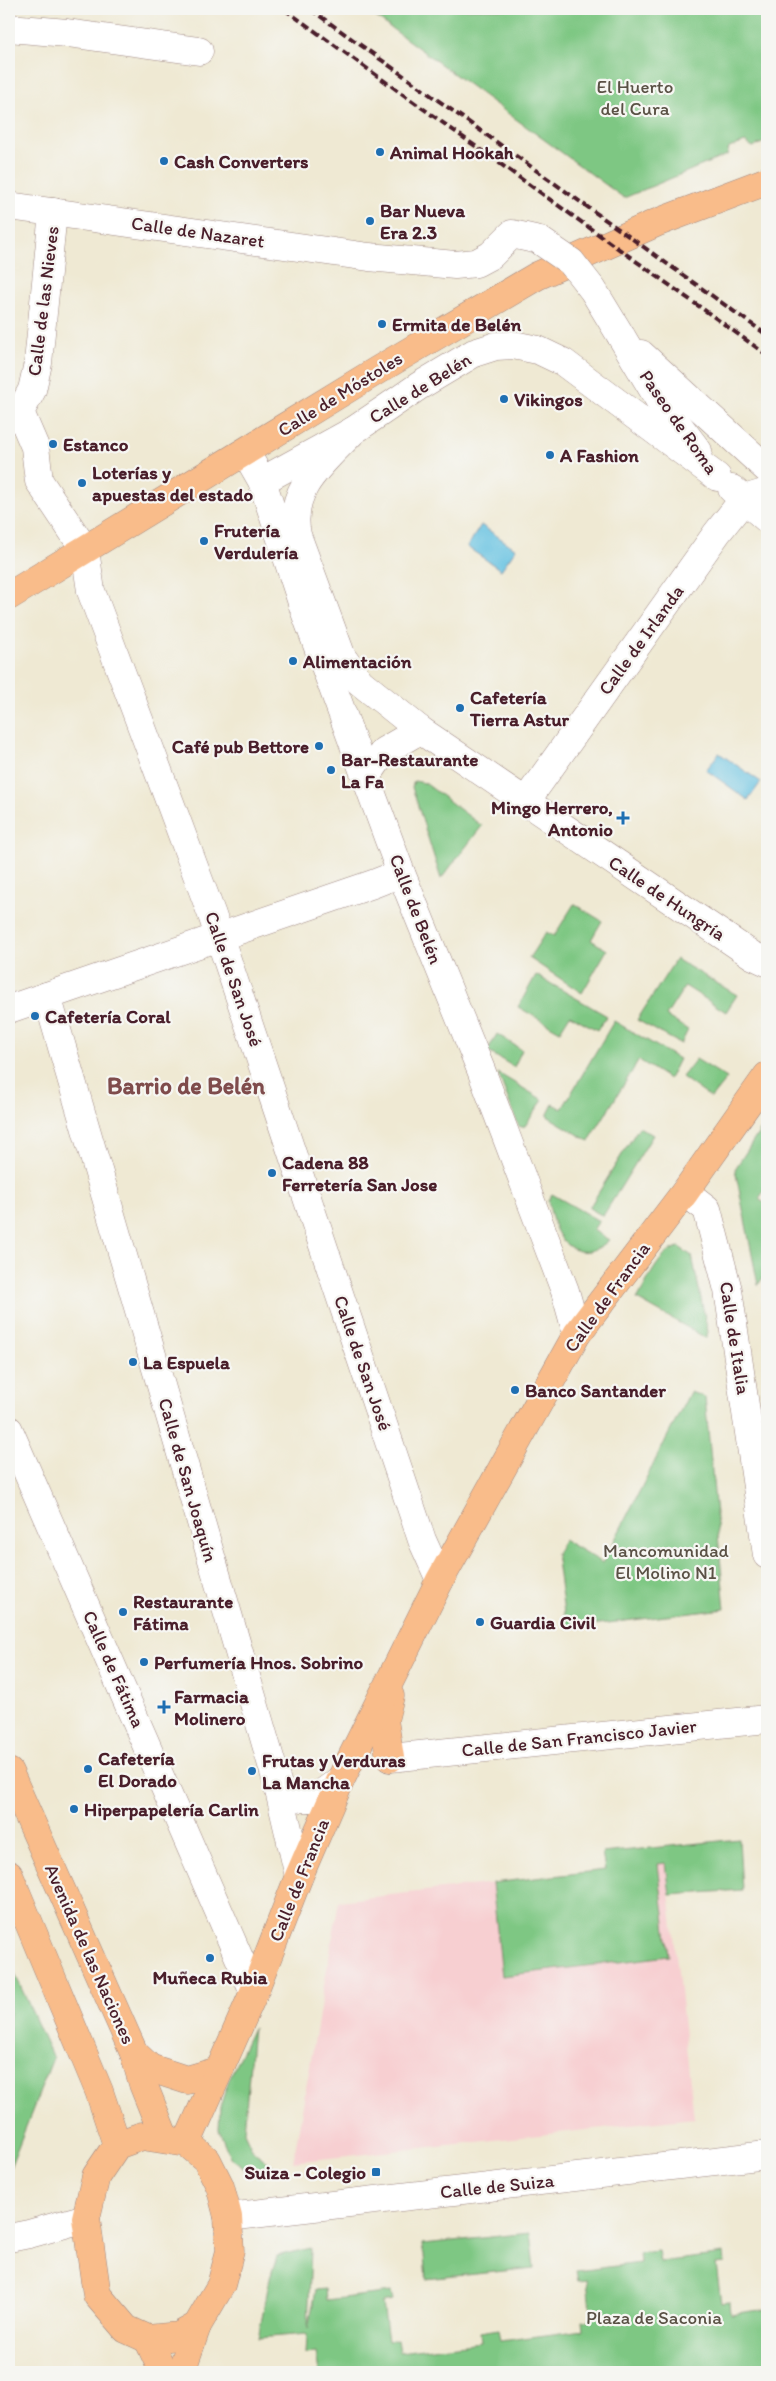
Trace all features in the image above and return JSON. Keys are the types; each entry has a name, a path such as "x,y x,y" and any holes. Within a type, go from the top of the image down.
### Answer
{"main road":[{"name":"Calle de Móstoles","path":"9,596 79,541 246,452 378,370 537,276 656,223 767,181"},
{"name":"Calle de Francia","path":"176,2141 218,2071 254,1992 299,1876 341,1779 440,1580 577,1334 685,1192 767,1076"},
{"name":"Calle de Francia","path":"390,1758 384,1720 399,1664"},
{"name":"Avenida de las Naciones","path":"9,1772 134,2053 142,2084 176,2141"},
{"path":"9,1875 86,2058 117,2146"},
{"path":"134,2053 150,2068 187,2080 218,2071"},
{"path":"181,2372 196,2326 221,2285 230,2251 228,2217 220,2186 206,2160 176,2141 142,2136 117,2146 96,2176 86,2218 97,2295 126,2329 148,2339 179,2336 196,2326"},
{"path":"148,2339 162,2372"}],"street":[{"path":"9,28 67,33 198,52"},
{"name":"Calle de Nazaret","path":"9,206 387,258 455,265 476,263 490,254 512,234 539,240"},
{"name":"Calle de las Nieves","path":"53,212 38,363 32,390 20,412 35,447 39,481 79,541"},
{"name":"Paseo de Roma","path":"539,240 571,262 593,290 658,398 717,477 756,495 767,519"},
{"name":"Paseo de Roma","path":"621,336 683,390 767,469"},
{"name":"Calle de Belén","path":"262,481 353,431 419,386 474,353 496,346 513,345 538,350 563,362 717,477"},
{"name":"Calle de Belén","path":"307,561 294,520 302,487 353,431"},
{"name":"Calle de Belén","path":"246,452 262,481 305,612 367,776 401,873 481,1070 565,1290 577,1334"},
{"name":"Calle de Irlanda","path":"526,801 717,533 756,495"},
{"name":"Calle de San José","path":"79,541 92,591 219,936 422,1540 440,1580"},
{"name":"Calle de Hungría","path":"307,561 342,657 360,682 420,730 752,956 767,962"},
{"path":"367,776 384,751 420,730"},
{"path":"9,1009 401,873"},
{"name":"Calle de San Joaquín","path":"47,996 279,1791 299,1876"},
{"name":"Calle de Italia","path":"685,1192 707,1209 728,1290 767,1555"},
{"name":"Calle de Fátima","path":"9,1430 254,1992"},
{"name":"Calle de San Francisco Javier","path":"390,1758 767,1719"},
{"path":"279,1791 303,1800 319,1796 341,1779"},
{"name":"Calle de Suiza","path":"228,2217 767,2155"},
{"path":"9,2238 86,2218"}],"shaded area":[{"path":"666,1863 694,2118 293,2162 339,1901"}],"green space":[{"name":"El Huerto del Cura","path":"365,9 767,9 767,141 753,147 745,142 729,148 727,155 624,198"},
{"path":"414,781 425,783 482,826 441,879 412,787"},
{"path":"574,904 602,921 591,940 607,950 582,993 529,958 546,932 554,936"},
{"path":"676,959 737,995 726,1012 685,986 666,1016 688,1030 681,1044 637,1020"},
{"path":"536,975 607,1016 597,1030 570,1015 560,1031 518,1007"},
{"path":"614,1021 679,1059 669,1079 639,1060 589,1141 547,1116 553,1104 562,1109"},
{"path":"497,1034 522,1050 514,1067 487,1051"},
{"path":"696,1059 727,1078 711,1098 682,1077"},
{"path":"498,1073 543,1100 525,1126 519,1127"},
{"path":"765,1123 767,1125 767,1185 759,1199 767,1205 767,1271 758,1285 735,1169"},
{"path":"639,1127 653,1135 603,1216 589,1208"},
{"path":"552,1194 599,1221 593,1230 609,1240 596,1249 589,1251 576,1250 570,1247 559,1235 554,1223 548,1201"},
{"path":"679,1247 692,1256 708,1332 706,1338 637,1299 660,1261 665,1255"},
{"name":"Mancomunidad El Molino N1","path":"690,1392 705,1397 725,1609 566,1628 556,1553 564,1540 603,1563"},
{"path":"739,1839 742,1890 670,1895 666,1863 658,1864 669,1956 502,1976 492,1883 605,1870 602,1853"},
{"path":"9,1961 53,2058 9,2170"},
{"path":"253,2028 244,2132 253,2151 273,2166 249,2171 230,2157 219,2130 220,2107 229,2079"},
{"path":"530,2233 534,2268 426,2279 423,2244"},
{"name":"Plaza de Saconia","path":"311,2248 308,2328 316,2290 325,2289 326,2300 391,2292 393,2301 383,2303 388,2341 397,2340 399,2352 481,2342 480,2332 499,2329 501,2341 583,2330 582,2320 591,2319 587,2280 578,2281 576,2271 640,2263 639,2253 658,2251 660,2262 724,2254 725,2263 716,2264 721,2303 730,2302 731,2314 767,2309 767,2372 319,2372 316,2353 306,2354 307,2334 258,2338 270,2278 277,2256"}],"water":[{"path":"481,525 516,549 501,570 467,547"},
{"path":"719,753 761,782 748,800 706,770"}],"railway":[{"path":"284,9 767,355"},
{"path":"310,9 767,335"}],"place":[{"name":"Animal Hookah","path":"380,152"},
{"name":"Cash Converters","path":"164,161"},
{"name":"Bar Nueva Era 2.3","path":"370,221"},
{"name":"Ermita de Belén","path":"382,324"},
{"name":"Vikingos","path":"504,399"},
{"name":"Estanco","path":"53,444"},
{"name":"A Fashion","path":"550,455"},
{"name":"Loterías y apuestas del estado","path":"82,483"},
{"name":"Frutería Verdulería","path":"204,541"},
{"name":"Alimentación","path":"293,661"},
{"name":"Cafetería Tierra Astur","path":"460,708"},
{"name":"Café pub Bettore","path":"319,746"},
{"name":"Bar-Restaurante La Fa","path":"331,770"},
{"name":"Mingo Herrero, Antonio","path":"623,818"},
{"name":"Cafetería Coral","path":"35,1016"},
{"name":"Cadena 88 Ferretería San Jose","path":"272,1173"},
{"name":"La Espuela","path":"133,1362"},
{"name":"Banco Santander","path":"515,1390"},
{"name":"Restaurante Fátima","path":"123,1612"},
{"name":"Guardia Civil","path":"480,1622"},
{"name":"Perfumería Hnos. Sobrino","path":"144,1662"},
{"name":"Farmacia Molinero","path":"164,1707"},
{"name":"Cafetería El Dorado","path":"88,1769"},
{"name":"Frutas y Verduras La Mancha","path":"252,1771"},
{"name":"Hiperpapelería Carlin","path":"74,1809"},
{"name":"Muñeca Rubia","path":"210,1958"},
{"name":"Suiza - Colegio","path":"376,2172"}],"district":[{"name":"Barrio de Belén","path":"186,1085"}]}
